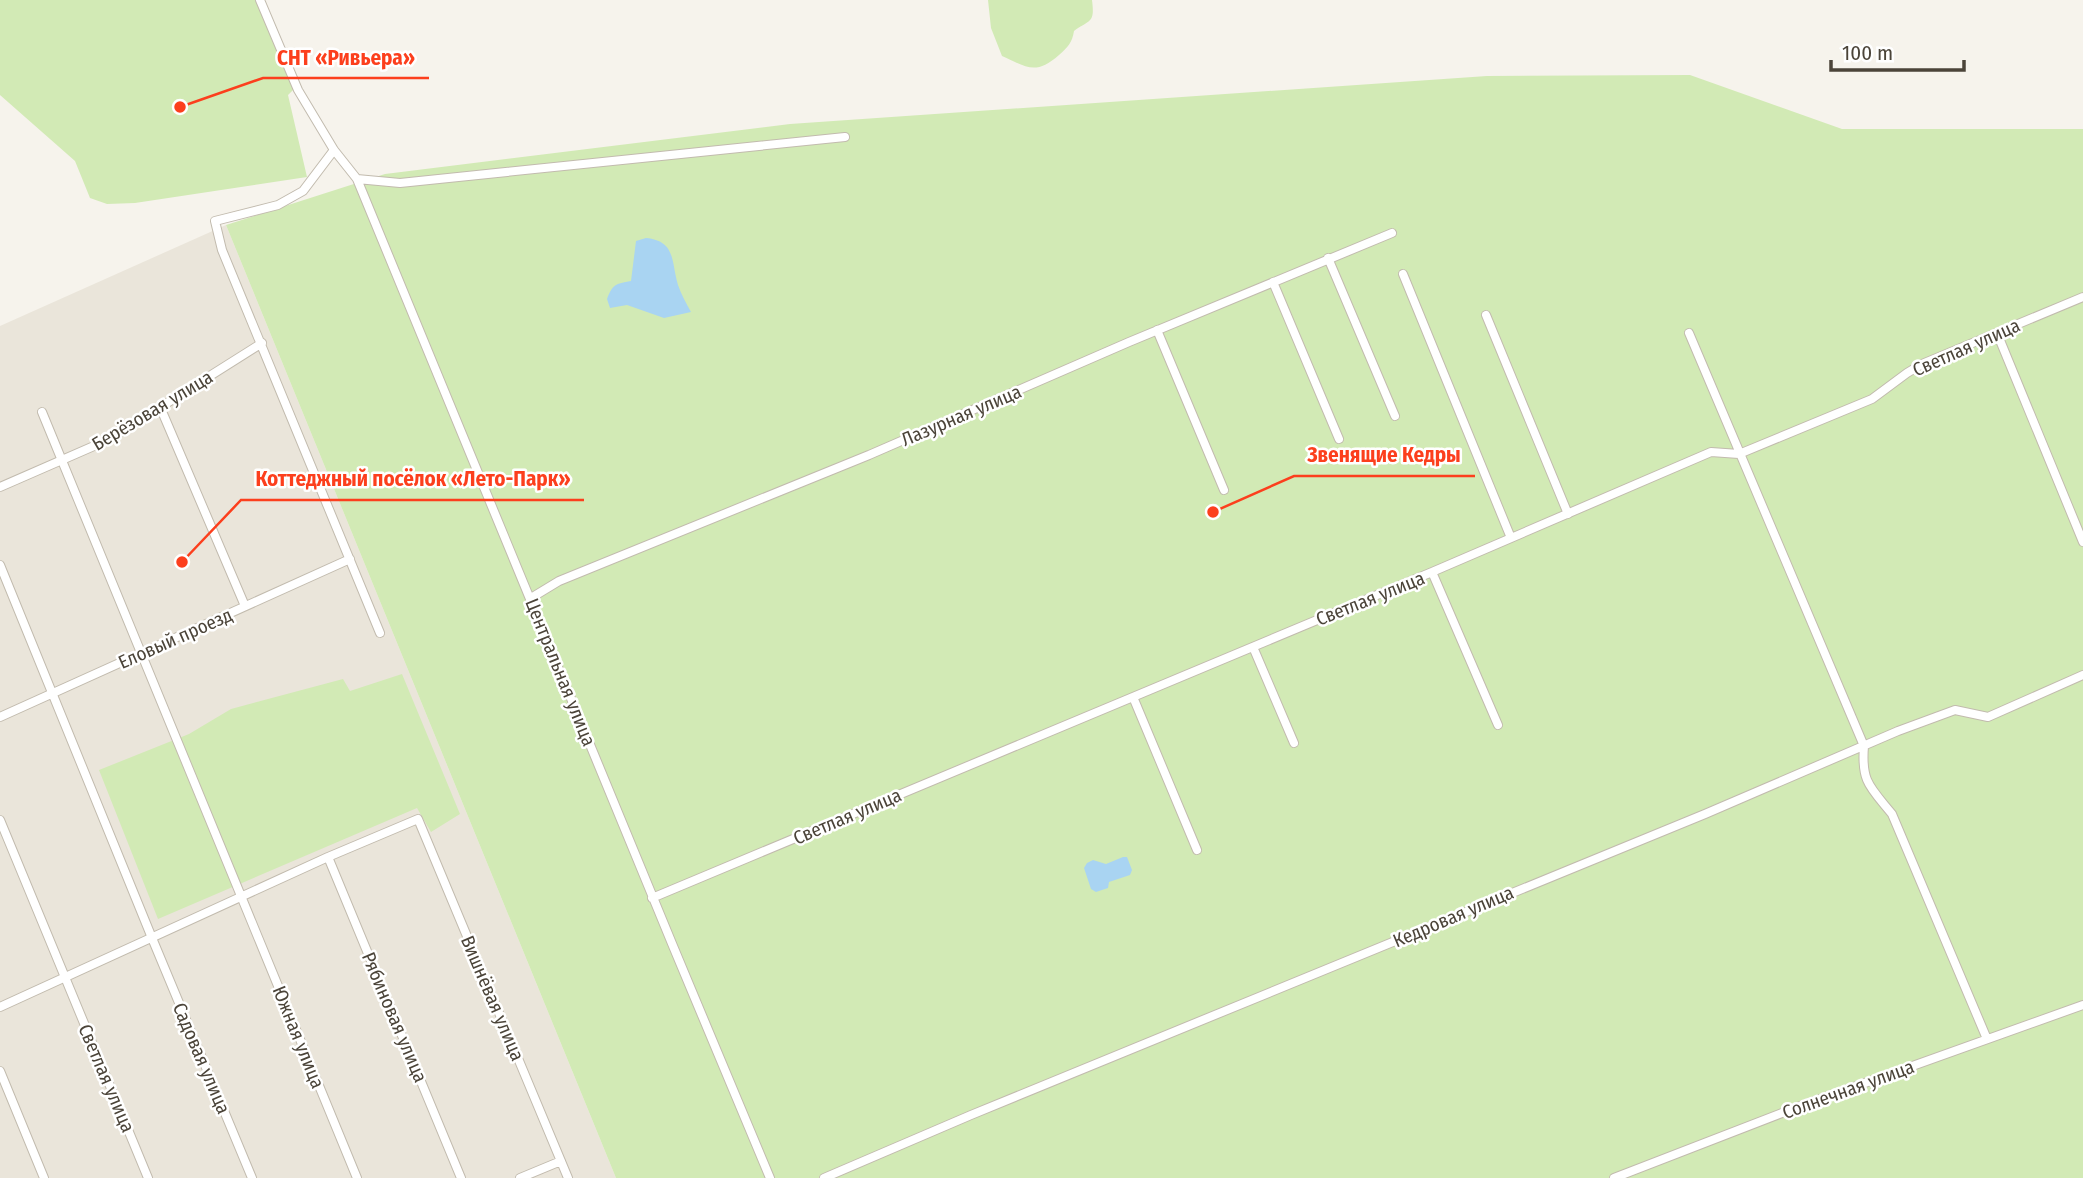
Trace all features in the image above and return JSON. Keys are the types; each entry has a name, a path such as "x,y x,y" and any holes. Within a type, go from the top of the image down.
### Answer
{"street":[{"path":"260,0 298,90 334,150 303,191 278,205 215,221 222,250 380,633"},
{"path":"357,179 400,183 845,136"},
{"name":"Центральная улица","path":"334,150 357,179 770,1178"},
{"name":"Лазурная улица","path":"531,598 559,581 869,455 1392,233"},
{"path":"1328,258 1395,416"},
{"path":"1402,274 1511,538"},
{"path":"1273,282 1339,439"},
{"name":"Светлая улица","path":"652,898 1712,452 1739,454 1872,399 1922,364 2083,297"},
{"path":"1486,315 1568,514"},
{"path":"1157,331 1224,489"},
{"path":"1689,333 1864,746 1862,768 1870,787 1892,814 1987,1039"},
{"path":"1997,333 2083,542"},
{"name":"Берёзовая улица","path":"0,486 110,439 262,343"},
{"path":"161,409 245,606"},
{"name":"Южная улица","path":"42,412 357,1178"},
{"name":"Еловый проезд","path":"0,717 350,559"},
{"name":"Садовая улица","path":"0,565 252,1178"},
{"path":"1432,572 1498,725"},
{"path":"1253,647 1294,743"},
{"name":"Кедровая улица","path":"824,1178 1864,746 1955,710 1988,717 2083,675"},
{"path":"1133,697 1197,850"},
{"name":"Вишнёвая улица","path":"328,857 418,819 568,1178"},
{"name":"Светлая улица","path":"0,820 148,1178"},
{"path":"0,1007 328,857"},
{"name":"Рябиновая улица","path":"328,857 461,1178"},
{"name":"Солнечная улица","path":"1614,1178 1795,1108 2083,1005"},
{"path":"0,1071 44,1178"},
{"path":"520,1178 561,1161"}],"shaded area":[{"path":"226,225 616,1178 0,1178 0,326"}],"green space":[{"path":"0,0 261,0 295,88 288,95 307,177 135,203 107,204 90,198 75,161 0,95"},
{"path":"988,0 1092,0 1093,13 1090,20 1074,31 1069,44 1059,55 1044,65 1032,68 1002,56 991,28"},
{"path":"1690,75 1842,129 2083,129 2083,1178 616,1178 226,225 385,174 790,124 1487,76"},
{"path":"402,674 460,814 431,832 417,808 158,919 99,770 189,734 231,709 343,679 350,691"}],"water":[{"path":"646,238 663,243 671,254 679,288 691,312 664,318 627,305 610,308 607,299 613,288 631,281 636,241"},
{"path":"1127,857 1132,870 1130,875 1109,882 1108,888 1096,892 1091,889 1084,868 1087,863 1093,860 1106,864"}],"place":[{"name":"СНТ «Ривьера»","path":"180,107"},
{"name":"Звенящие Кедры","path":"1213,512"},
{"name":"Коттеджный посёлок «Лето-Парк»","path":"182,562"}]}
